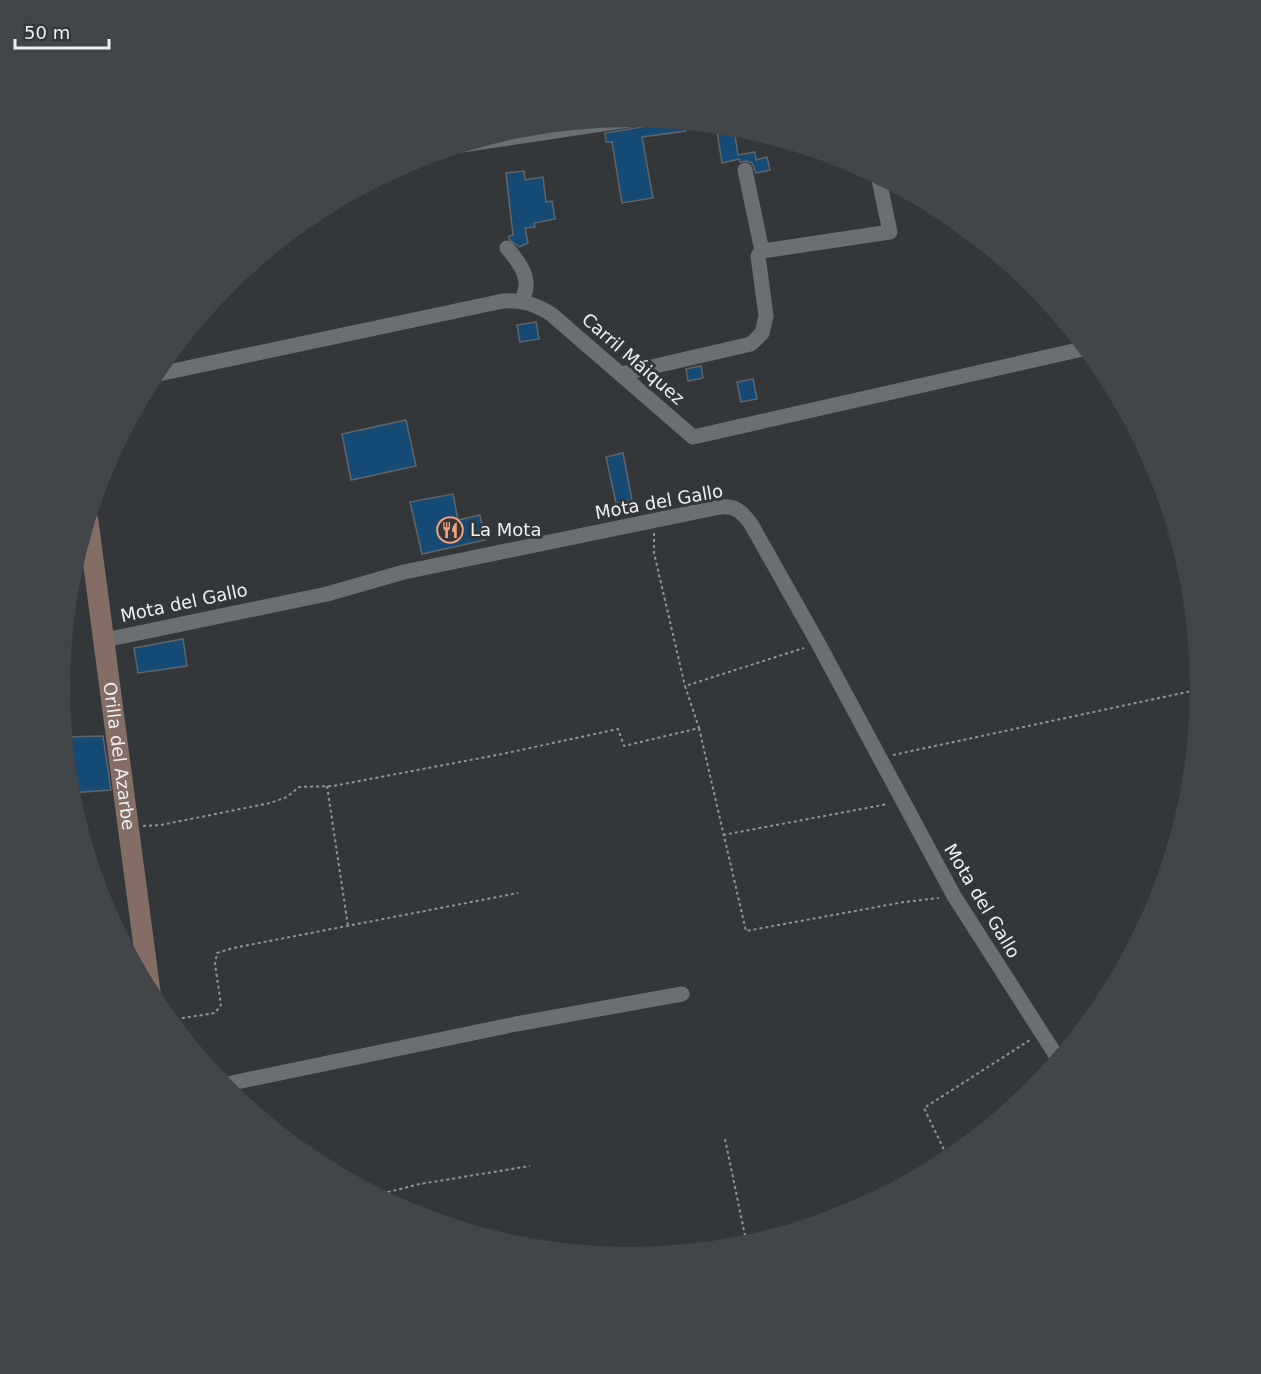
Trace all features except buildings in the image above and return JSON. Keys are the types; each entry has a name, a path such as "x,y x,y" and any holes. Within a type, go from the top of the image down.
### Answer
{"main road":[{"name":"Orilla del Azarbe","path":"89,544 105,640 144,963"}],"street":[{"path":"745,170 762,251"},
{"path":"621,374 751,344 762,333 765,316 758,256 762,251 890,232 880,186"},
{"path":"168,372 503,301 521,300 526,294 525,276 515,257 507,248"},
{"name":"Carril Máiquez","path":"521,300 551,314 693,437 1078,350"},
{"name":"Mota del Gallo","path":"105,640 327,594 404,573 726,506 736,508 744,513 819,643 954,896 1054,1053"},
{"path":"234,1082 516,1024 682,994"}],"path":[{"path":"654,521 654,552 685,686 699,728 746,931 904,902 954,896"},
{"path":"685,686 819,643"},
{"path":"882,761 894,755 1190,691"},
{"path":"129,828 161,825 270,803 287,797 299,787 327,786 502,754 618,729 624,746 699,728"},
{"path":"327,786 348,926"},
{"path":"723,835 902,801"},
{"path":"179,1019 215,1013 221,1005 215,964 217,953 518,893"},
{"path":"945,1151 924,1108 1041,1033"},
{"path":"725,1139 745,1235"},
{"path":"389,1192 420,1184 530,1166"}],"place":[{"name":"La Mota","path":"450,530"}]}
